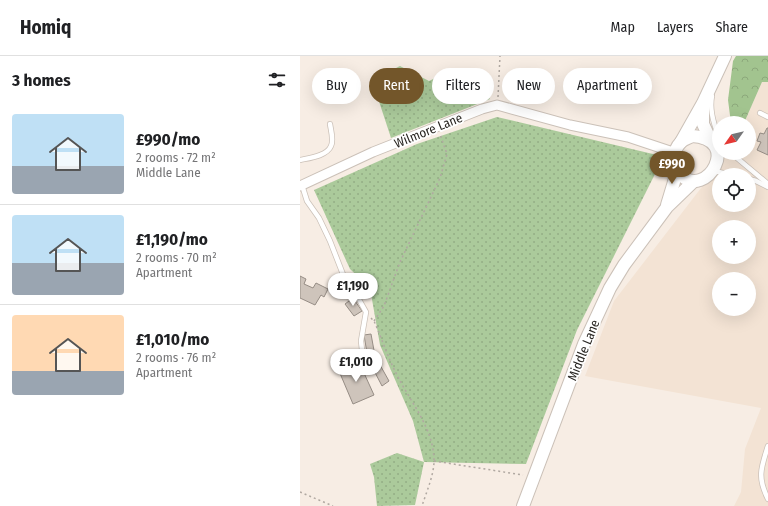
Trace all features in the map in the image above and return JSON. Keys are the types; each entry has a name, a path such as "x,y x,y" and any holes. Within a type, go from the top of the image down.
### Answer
{"street":[{"path":"678,148 703,102 725,56"},
{"path":"703,102 703,124 712,135"},
{"name":"Wilmore Lane","path":"301,186 373,152 482,109 497,105"},
{"path":"497,105 570,125 678,148"},
{"path":"678,148 692,136 712,138"},
{"name":"Middle Lane","path":"667,207 677,172 674,164 678,148"},
{"path":"677,172 685,180 694,181"},
{"name":"Middle Lane","path":"523,506 584,344 610,288 624,265 667,207 694,181 706,177 712,172"}],"lane":[{"path":"712,116 710,104 715,77"},
{"path":"760,113 768,117"},
{"path":"300,160 319,155 327,151 331,146 332,137 330,124"},
{"path":"739,160 768,185"},
{"path":"756,181 768,185"},
{"path":"301,186 307,201 319,218 330,241 346,282 357,296 366,312 361,341 362,350"},
{"path":"768,446 761,469 762,487 768,499"}],"path":[{"path":"497,105 500,56"},
{"path":"422,506 434,461 432,441 416,407 397,375 374,321 384,306 400,262 440,178 444,166 447,154 440,134 436,128"},
{"path":"434,461 534,478"},
{"path":"300,492 333,506"}],"shaded area":[{"path":"762,82 768,82 768,506 734,506 741,492 745,449 761,408 585,376 614,301 712,174 712,212 756,212 756,168 716,168 723,160 756,160 756,116 747,116"}],"green space":[{"path":"736,56 768,56 768,82 762,82 747,116 730,116 728,100 733,61"},
{"path":"424,78 429,81 432,80 432,104 477,104 391,138 380,104 424,104"},
{"path":"497,117 657,155 661,162 577,330 526,464 424,462 413,421 380,345 370,288 350,269 314,190 417,144"},
{"path":"397,453 424,462 415,505 377,506 374,477 370,464"}],"building":[{"path":"767,128 768,155 757,150 761,142 757,141 760,133 764,134"},
{"path":"300,276 306,279 304,284 313,288 316,283 328,289 324,297 321,295 315,305 300,298"},
{"path":"353,298 362,311 354,316 345,304"},
{"path":"371,334 375,356 389,381 382,386 368,359 364,335"},
{"path":"359,362 374,395 353,404 339,371"}]}
